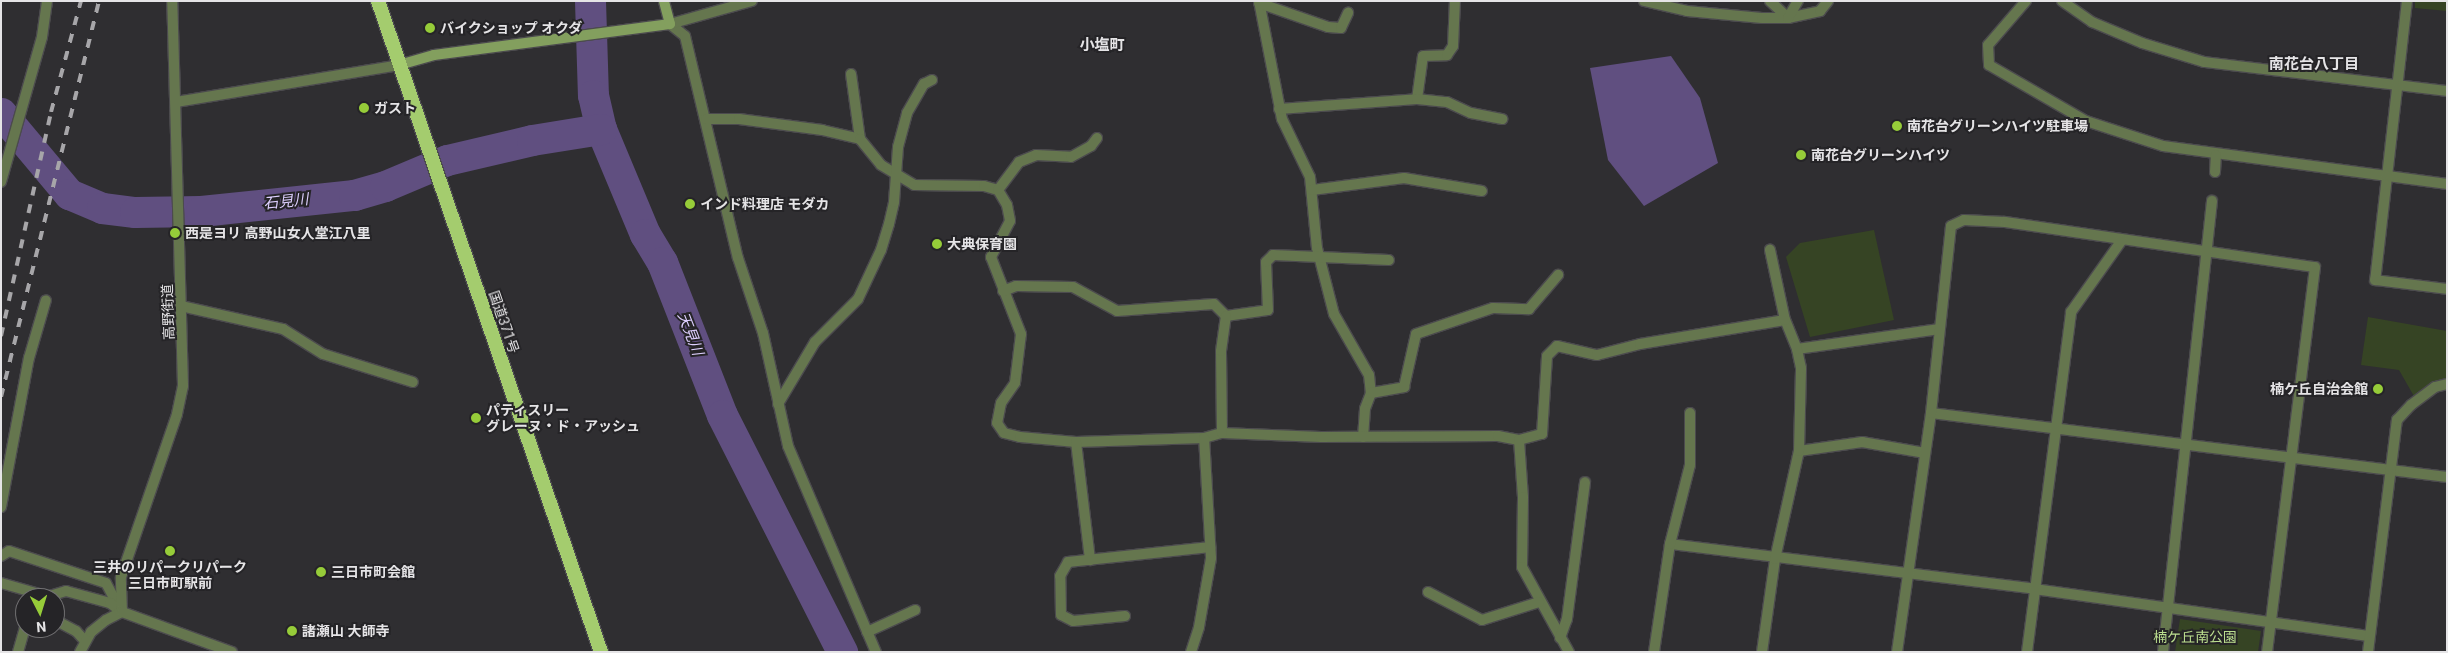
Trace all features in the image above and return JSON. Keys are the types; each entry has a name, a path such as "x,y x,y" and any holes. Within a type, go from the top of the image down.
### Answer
{"highway":[{"name":"国道371号","path":"378,1 445,202 601,652"}],"main road":[{"path":"399,65 434,55 670,24 664,1"}],"street":[{"path":"1,182 42,37 48,1"},
{"name":"高野街道","path":"122,612 121,577 177,414 183,386 172,1"},
{"path":"670,24 752,1"},
{"path":"1417,99 1423,56 1447,55 1453,46 1455,1"},
{"path":"1644,1 1687,11 1788,18 1820,11 1828,1"},
{"path":"1770,1 1788,18"},
{"path":"1788,18 1798,1"},
{"path":"2026,1 1988,45 1988,64 2086,121 2163,146 2216,155 2447,184"},
{"path":"2062,1 2092,22 2142,43 2204,62 2447,91"},
{"path":"2407,1 2399,86 2375,280 2447,289"},
{"path":"1259,2 1328,27 1341,28 1348,13"},
{"path":"1259,2 1280,108 1312,190 1319,257 1334,314 1369,374 1371,393 1365,409 1363,437"},
{"path":"670,24 685,36 738,258 763,333 788,446 805,492 876,652"},
{"path":"176,102 399,65"},
{"path":"851,74 860,139 882,165 896,177 914,185 984,186 998,190 1007,205 1010,221 991,257 1021,334 1015,383 1001,403 997,423 1004,433 1076,442 1204,438 1222,433 1363,437 1458,435 1498,436 1519,440 1542,434 1547,356 1557,346 1596,356 1640,344 1785,320"},
{"path":"778,404 820,335 858,299 881,250 894,202 898,147 907,113 924,84 932,80"},
{"path":"1280,108 1417,99 1447,102 1471,113 1502,119"},
{"path":"706,119 757,121 860,139"},
{"path":"998,190 1019,162 1036,155 1071,157 1091,146 1097,138"},
{"path":"2215,172 2216,155"},
{"path":"1312,190 1404,178 1482,191"},
{"path":"2163,652 2205,249 2212,200"},
{"path":"1897,652 1906,574 1932,413 1951,226 1964,220 2005,222 2122,240 2205,249 2315,267 2267,652"},
{"path":"2027,652 2071,312 2122,240"},
{"path":"1762,652 1774,559 1798,451 1800,368 1797,348 1785,320 1770,250"},
{"path":"1226,316 1268,310 1266,262 1273,255 1389,260"},
{"path":"1371,393 1404,387 1416,334 1493,308 1529,309 1558,275"},
{"path":"1003,291 1016,286 1073,287 1117,311 1214,304 1226,316"},
{"path":"1,507 29,358 46,300"},
{"path":"181,306 283,329 322,354 413,382"},
{"path":"1222,433 1221,351 1226,316"},
{"path":"1797,348 1940,328"},
{"path":"2368,652 2397,420 2411,404 2435,387 2447,384"},
{"path":"1654,652 1670,544 1690,465 1690,413"},
{"path":"1932,413 2185,446 2447,477"},
{"path":"1191,652 1199,627 1210,547 1204,438"},
{"path":"1519,440 1523,497 1522,567 1539,602 1569,652"},
{"path":"1076,442 1090,560"},
{"path":"1798,451 1862,442 1925,453"},
{"path":"1560,638 1567,619 1584,482"},
{"path":"1670,544 1774,559 2034,589 2369,636"},
{"path":"1125,616 1073,621 1061,615 1060,576 1068,562 1210,547"},
{"path":"1,556 9,551 106,583 122,612"},
{"path":"1,584 15,588"},
{"path":"65,591 110,603 122,612 232,652"},
{"path":"1428,592 1482,620 1539,602"},
{"path":"867,632 915,610"},
{"path":"80,652 85,641 106,620 122,612"},
{"path":"65,625 76,631 85,641"},
{"path":"18,652 22,638"}],"green space":[{"path":"2415,1 2447,1 2447,11 2415,8"},
{"path":"1874,230 1894,320 1810,337 1786,257 1800,243"},
{"path":"2368,317 2447,331 2447,381 2415,398 2399,370 2361,365"},
{"name":"楠ケ丘南公園","path":"2180,619 2261,631 2258,652 2175,652"}],"shaded area":[{"path":"1671,56 1700,98 1718,163 1644,206 1608,160 1590,68"}],"waterway":[{"name":"天見川","path":"590,1 593,95 601,129 645,234 662,262 722,415 842,652"},
{"name":"石見川","path":"1,113 69,194 102,208 135,212 201,211 354,195 385,186 447,160 532,140 601,129"}],"railway":[{"path":"1,336 51,112 81,1"},
{"path":"1,397 99,1"}],"place":[{"name":"バイクショップ オクダ","path":"430,28"},
{"name":"ガスト","path":"364,108"},
{"name":"南花台グリーンハイツ駐車場","path":"1897,126"},
{"name":"南花台グリーンハイツ","path":"1801,155"},
{"name":"インド料理店 モダカ","path":"690,204"},
{"name":"西是ヨリ 高野山女人堂江八里","path":"175,233"},
{"name":"大典保育園","path":"937,244"},
{"name":"楠ケ丘自治会館","path":"2378,389"},
{"name":"パティスリー グレーヌ・ド・アッシュ","path":"476,418"},
{"name":"三井のリパークリパーク 三日市町駅前","path":"170,551"},
{"name":"三日市町会館","path":"321,572"},
{"name":"諸瀬山 大師寺","path":"292,631"}],"district":[{"name":"小塩町","path":"1102,46"},
{"name":"南花台八丁目","path":"2314,65"}]}
